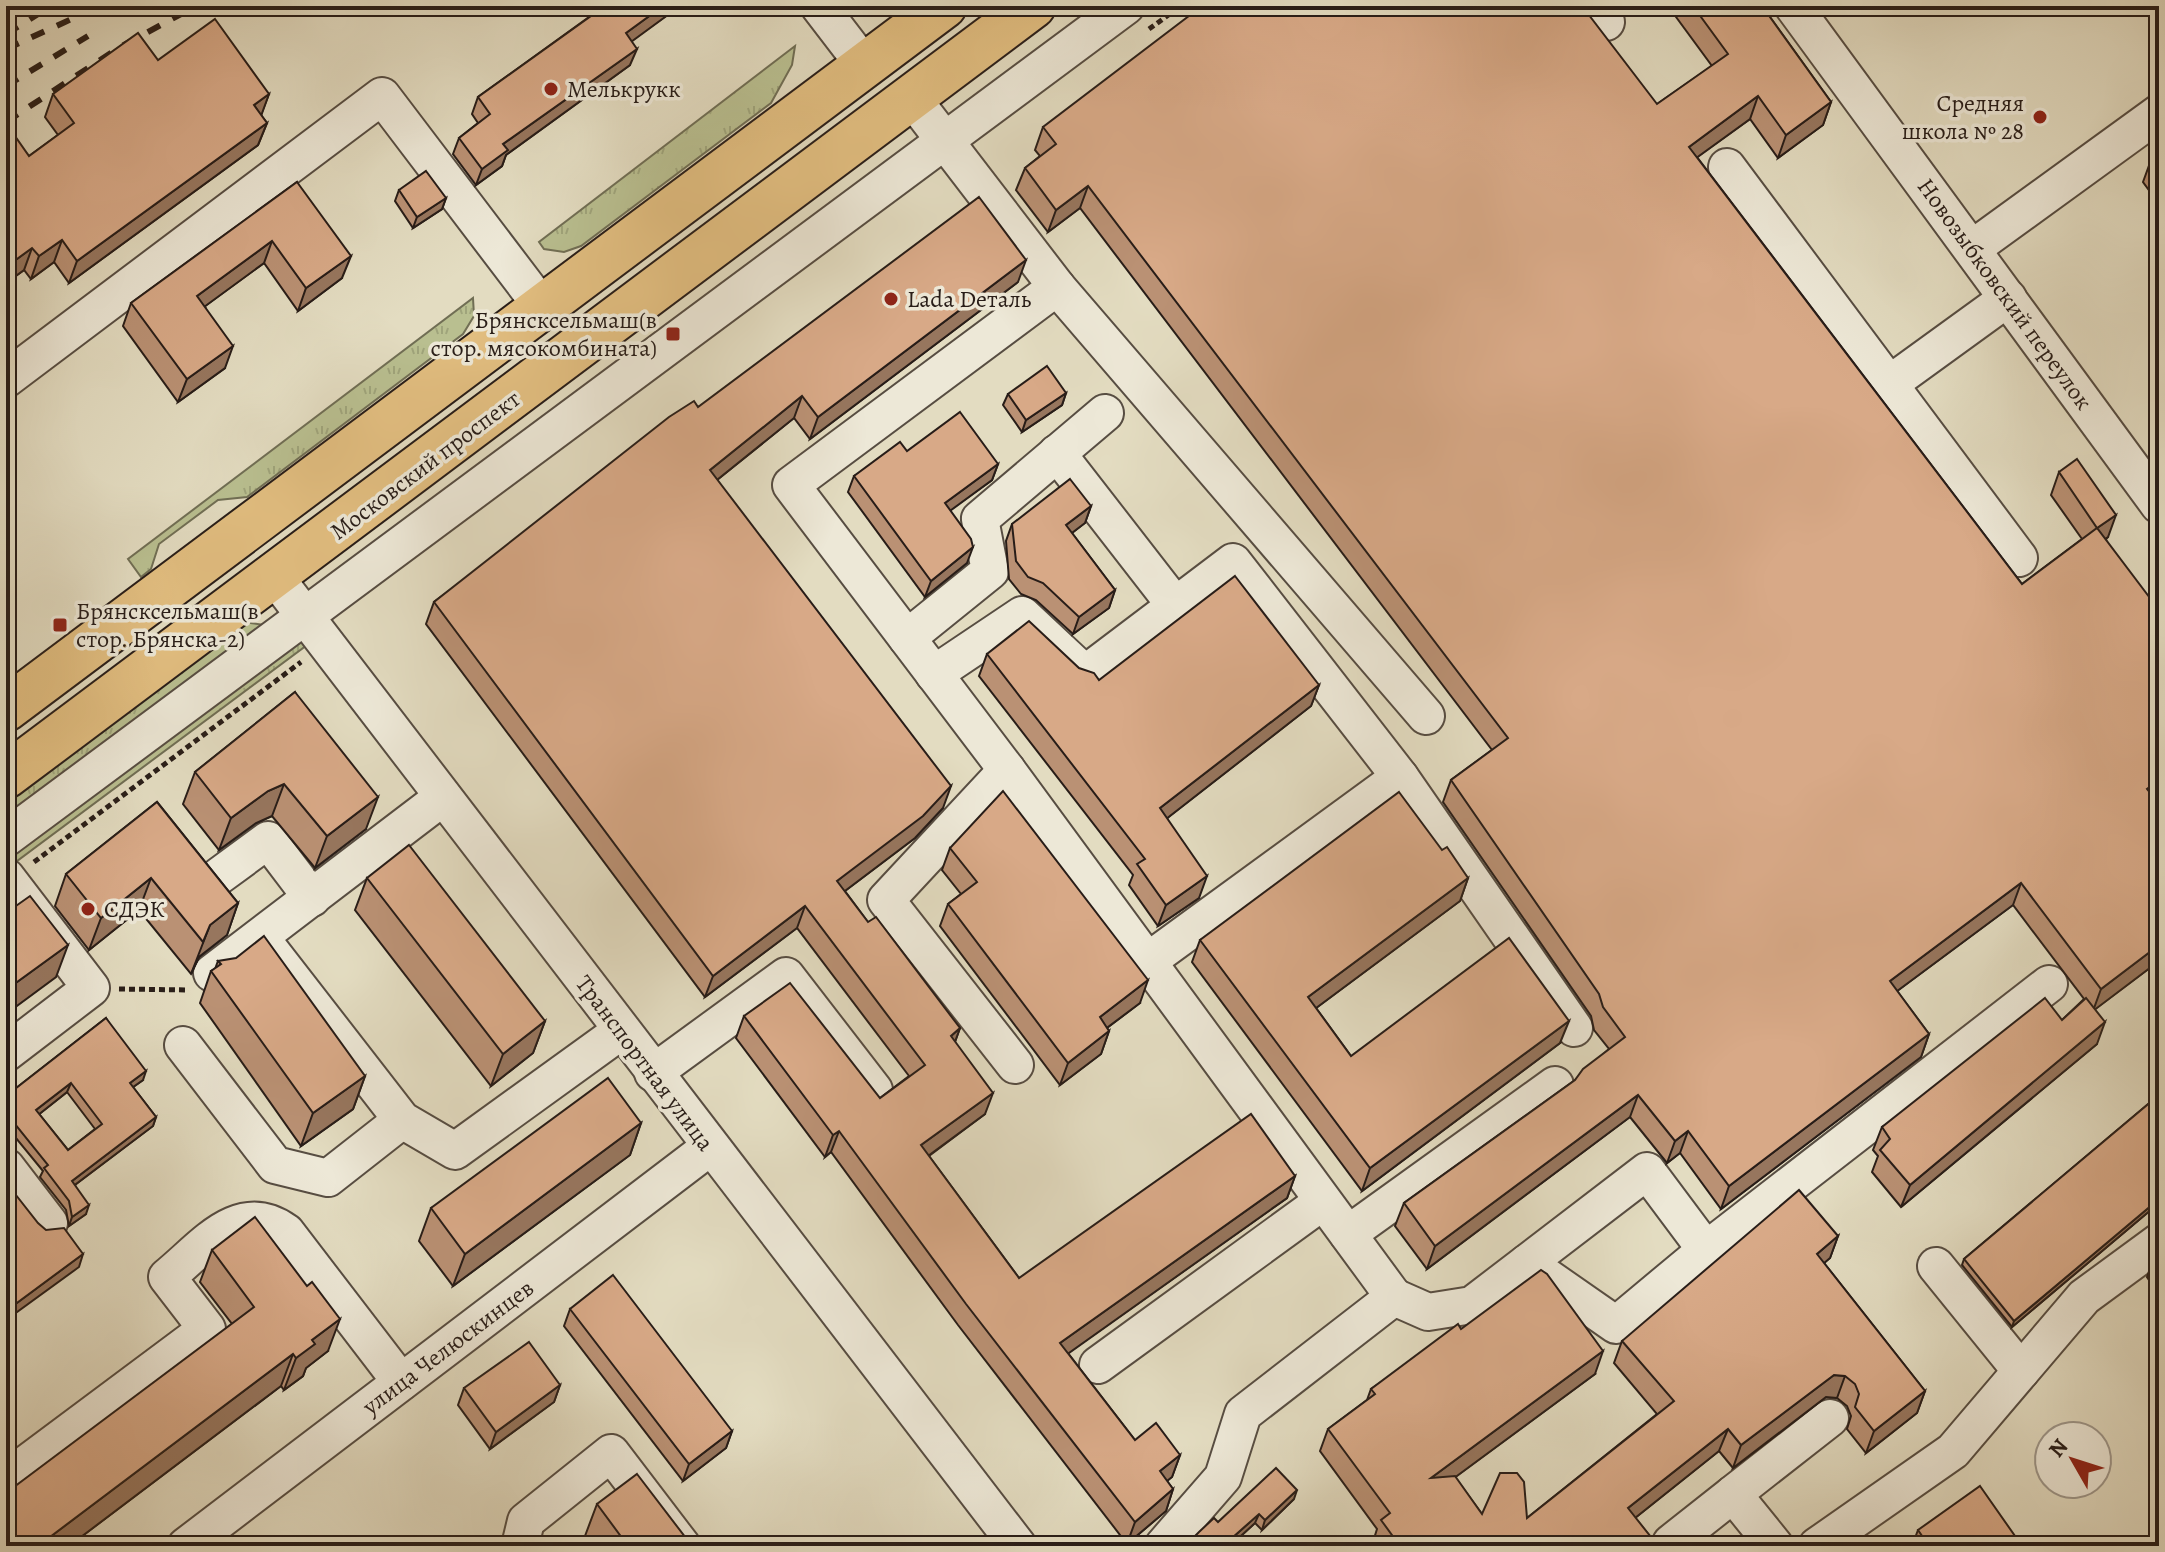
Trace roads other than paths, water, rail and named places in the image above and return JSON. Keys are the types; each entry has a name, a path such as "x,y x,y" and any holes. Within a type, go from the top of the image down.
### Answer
{"main road":[{"path":"6,709 944,6"},
{"name":"Московский проспект","path":"6,776 1033,6"},
{"path":"242,533 275,577"}],"street":[{"path":"819,6 865,66"},
{"path":"6,838 1126,6"},
{"name":"Новозыбковский переулок","path":"1793,6 2159,505"},
{"path":"6,379 382,96 543,308"},
{"path":"912,98 1057,287 1426,716"},
{"path":"1973,248 2159,113"},
{"path":"1727,167 2019,558"},
{"path":"1057,287 791,485 1007,770 1394,1297 1428,1312 1472,1305 1647,1171 1706,1250"},
{"path":"1888,385 2008,298"},
{"path":"907,638 990,571 980,519 1105,413"},
{"path":"1057,453 1175,605"},
{"path":"934,674 1022,615 1085,674 1233,562 1400,777 1574,1028"},
{"name":"Транспортная улица","path":"275,577 1018,1546"},
{"path":"1007,770 886,900 1015,1065"},
{"path":"1148,961 1400,777"},
{"path":"212,973 443,797"},
{"path":"219,876 268,840 312,898"},
{"path":"6,877 91,988 6,1053"},
{"path":"260,937 402,1120 455,1151 621,1031"},
{"path":"653,1073 786,976 874,1090"},
{"path":"1527,1263 1616,1325 1706,1250 2049,984"},
{"path":"183,1045 275,1165 328,1178 402,1120"},
{"path":"1348,1234 1555,1085"},
{"name":"улица Челюскинцев","path":"186,1546 710,1147"},
{"path":"6,1167 49,1223"},
{"path":"1098,1365 1322,1202"},
{"path":"6,1479 207,1329 167,1277 228,1227 248,1218 271,1221 286,1232 401,1382"},
{"path":"1817,1546 1953,1451 2084,1297 2159,1242"},
{"path":"1936,1266 2021,1371"},
{"path":"1163,1546 1223,1477 1243,1414 1394,1297"},
{"path":"1671,1543 1830,1418"},
{"path":"520,1546 526,1521 611,1453 682,1546"},
{"path":"1733,1494 1775,1546"}],"railway":[{"path":"6,34 51,6"},
{"path":"6,49 100,6"},
{"path":"6,122 120,47 196,6"},
{"path":"6,86 88,36"}],"place":[{"name":"Мелькрукк","path":"551,89"},
{"name":"Средняя школа № 28","path":"2040,117"},
{"name":"Lada Dеталь","path":"891,299"},
{"name":"Брянсксельмаш(в стор. мясокомбината)","path":"673,334"},
{"name":"Брянсксельмаш(в стор. Брянска-2)","path":"60,625"},
{"name":"СДЭК","path":"88,909"}]}
